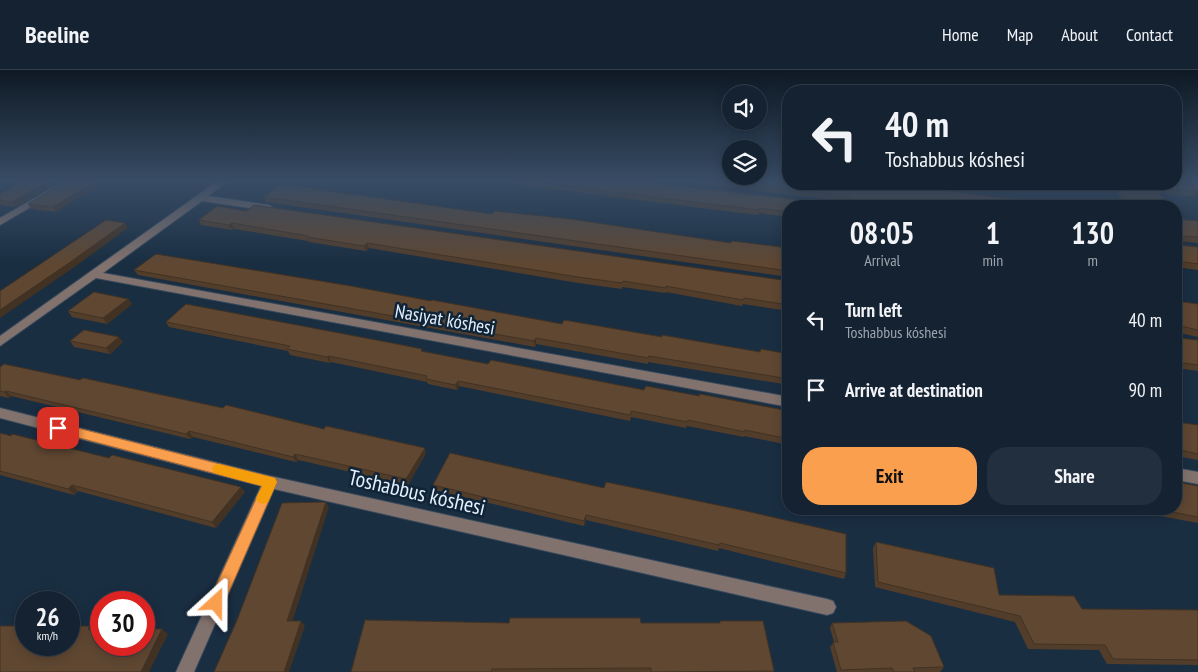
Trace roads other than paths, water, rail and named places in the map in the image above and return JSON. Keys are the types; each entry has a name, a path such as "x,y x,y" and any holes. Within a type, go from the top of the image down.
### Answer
{"street":[{"path":"0,222 24,208"},
{"path":"0,342 187,208"},
{"path":"267,208 279,210"},
{"name":"Nasiyat kóshesi","path":"94,274 782,401"},
{"name":"Toshabbus kóshesi","path":"0,413 270,482 827,607"},
{"path":"1182,475 1198,478"},
{"path":"185,672 270,482"}]}
